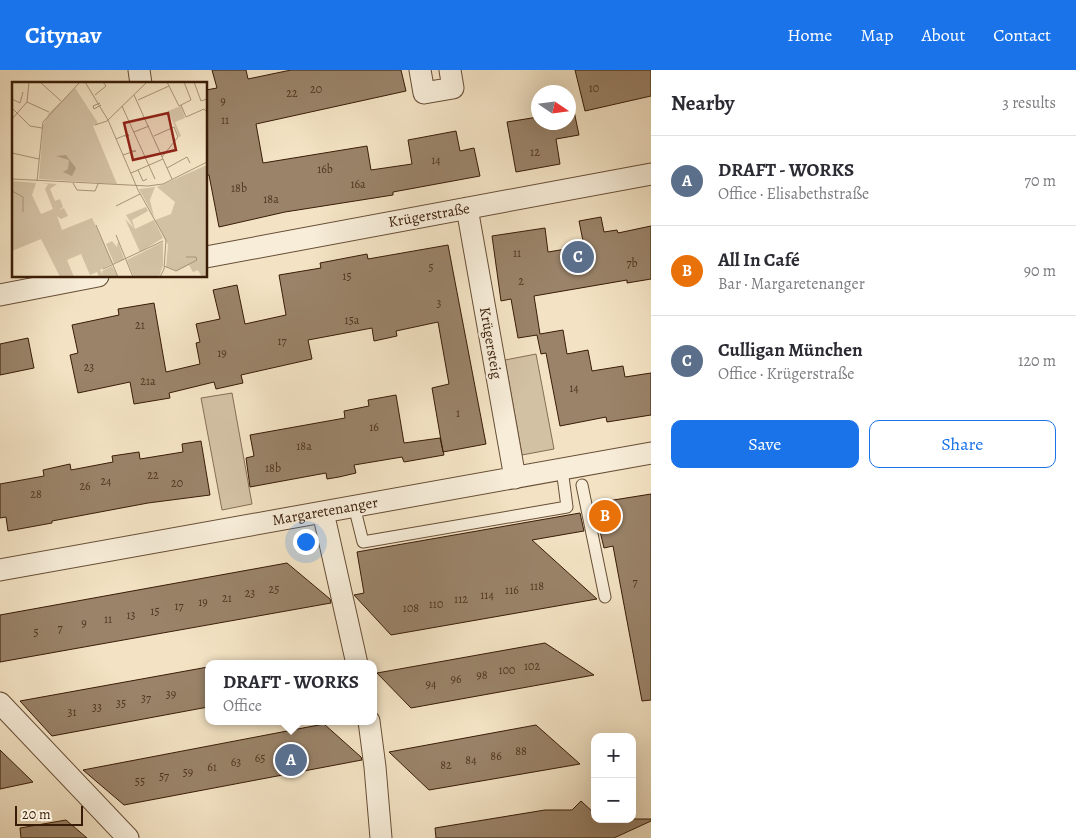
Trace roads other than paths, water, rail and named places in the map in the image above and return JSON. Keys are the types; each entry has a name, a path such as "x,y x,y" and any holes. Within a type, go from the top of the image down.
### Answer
{"street":[{"path":"420,70 424,93 453,88 450,70"},
{"name":"Krügerstraße","path":"208,257 651,174"},
{"name":"Krügersteig","path":"467,208 515,478"},
{"path":"0,295 40,282 79,278"},
{"name":"Margaretenanger","path":"0,570 651,452"},
{"path":"323,512 356,660"},
{"path":"0,703 128,838"},
{"path":"370,725 381,838"}],"lane":[{"path":"354,506 363,542 566,507 562,469"},
{"path":"582,485 605,597"}],"place":[{"name":"Culligan München","path":"578,257"},
{"name":"All In Café","path":"605,516"},
{"name":"DRAFT - WORKS","path":"291,760"}]}
